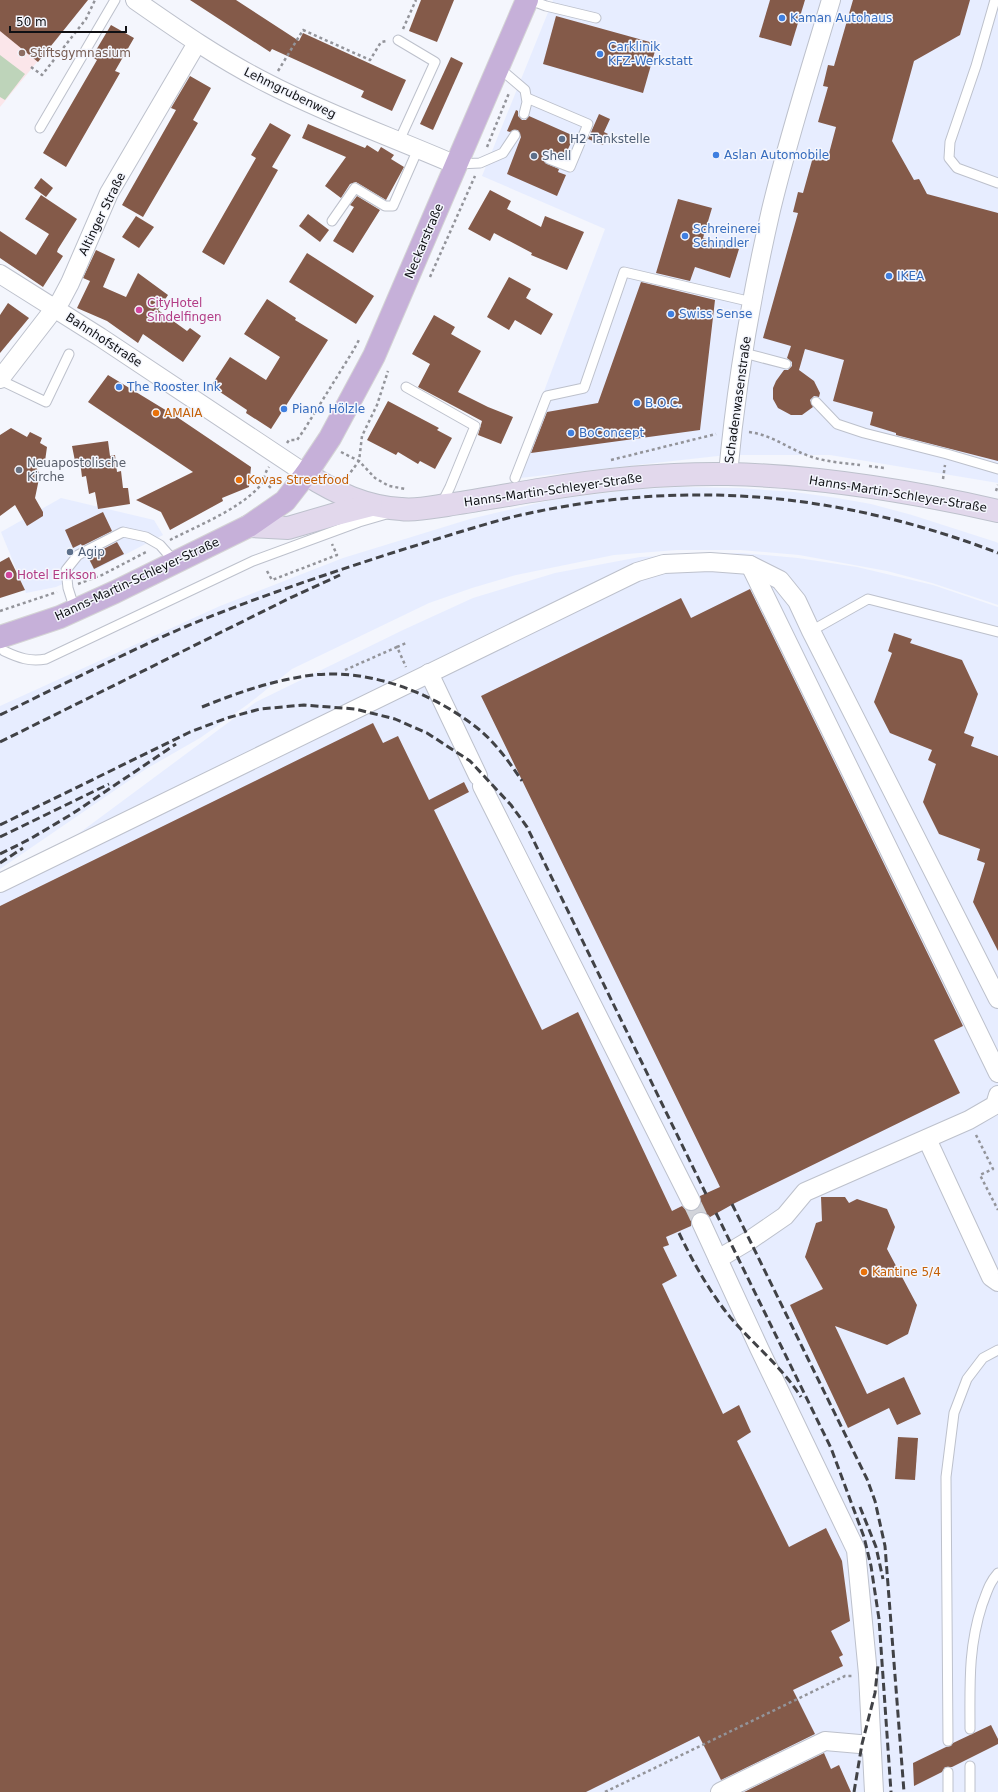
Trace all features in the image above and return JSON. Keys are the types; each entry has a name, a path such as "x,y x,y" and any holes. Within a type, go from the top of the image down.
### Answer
{"main road":[{"name":"Neckarstraße","path":"306,474 330,438 374,356 527,0"},
{"name":"Hanns-Martin-Schleyer-Straße","path":"2,644 176,563 249,526 284,501 306,474 337,492 371,505"},
{"name":"Hanns-Martin-Schleyer-Straße","path":"249,526 288,528 371,505 405,500 440,506 607,480 671,475 728,474 842,483 997,503"}],"street":[{"name":"Lehmgrubenweg","path":"135,0 197,43 269,85 320,108 456,164"},
{"name":"Schadenwasenstraße","path":"728,474 732,432 748,360 752,302 771,210 794,125 831,0"},
{"name":"Altinger Straße","path":"0,380 55,309 70,283 110,193 197,43"},
{"name":"Bahnhofstraße","path":"0,274 100,337 306,474"},
{"path":"0,883 637,572 664,564 710,562 750,565 780,580 798,601 811,631 998,999"},
{"path":"750,565 998,1073"},
{"path":"421,677 480,781 691,1201"},
{"path":"718,1259 750,1240 785,1216 805,1192 969,1120 995,1105 998,1095"},
{"path":"926,1139 991,1277 998,1282"},
{"path":"701,1222 856,1550 868,1674 874,1792"},
{"path":"720,1792 825,1741 871,1745"}],"lane":[{"path":"40,128 115,0"},
{"path":"530,0 546,6 596,18"},
{"path":"995,0 976,66 950,142 949,158 957,168 998,183"},
{"path":"398,40 436,62 399,141"},
{"path":"498,67 525,90 527,98 524,114"},
{"path":"527,98 588,124 570,167 549,159"},
{"path":"456,164 480,163 503,153 514,145 515,135"},
{"path":"332,221 355,188 384,206 393,206 418,149"},
{"path":"515,478 547,396 584,388 624,272 752,302"},
{"path":"0,380 46,402 69,354"},
{"path":"748,360 786,364"},
{"path":"406,387 475,426 450,487 440,506"},
{"path":"816,402 837,424 864,433 947,454 998,469"},
{"path":"2,644 22,659 37,661 46,659 253,561 359,522 405,500"},
{"path":"76,610 68,588 66,570 78,554 123,532 146,537 160,545 176,563"},
{"path":"811,631 868,599 998,632"},
{"path":"948,1741 946,1477 953,1420 954,1413 967,1379 983,1358 998,1350"},
{"path":"970,1729 970,1654 980,1610 990,1582 998,1573"},
{"path":"970,1766 970,1792"},
{"path":"948,1772 948,1792"}],"path":[{"path":"31,68 42,75 86,18 95,0"},
{"path":"269,85 303,30 370,60 381,42 398,40 416,0"},
{"path":"428,280 515,80"},
{"path":"289,440 297,440 304,430 353,351 360,337"},
{"path":"391,364 377,405 362,436 359,461 375,478 389,486 405,500"},
{"path":"606,461 708,435 732,432 750,432 763,434 811,457 891,470"},
{"path":"943,479 945,465"},
{"path":"935,477 949,480"},
{"path":"997,503 998,485"},
{"path":"989,490 997,503"},
{"path":"267,571 272,580 338,555 331,543"},
{"path":"345,670 406,643"},
{"path":"397,647 421,677"},
{"path":"969,1120 993,1169 980,1175 998,1210"},
{"path":"605,1792 845,1676 868,1674"}],"shaded area":[{"name":"Stiftsgymnasium","path":"0,0 88,0 0,107"},
{"path":"553,0 998,0 998,483 830,455 727,455 511,479 605,229 482,176"},
{"path":"679,487 740,488 794,492 837,498 871,504 912,515 996,542 998,543 998,605 932,583 887,571 799,555 740,550 677,550 614,555 516,575 429,603 292,669 247,705 200,738 146,769 0,869 0,706 220,606 343,558 470,519 551,500 628,490"},
{"name":"Agip","path":"61,498 154,520 163,535 97,569 56,587 26,593 1,532"},
{"path":"741,553 798,558 857,567 933,585 998,607 998,1792 0,1792 0,880 47,857 256,702 403,630 473,598 555,573 640,557"}],"green space":[{"path":"0,55 25,74 5,100 0,97"}],"building":[{"name":"Stiftsgymnasium","path":"0,0 88,0 38,62 0,31"},
{"path":"190,0 236,0 299,41 303,33 406,80 392,111 361,97 364,91 272,49 270,52"},
{"path":"421,0 454,0 437,42 409,31"},
{"name":"Kaman Autohaus","path":"770,0 805,0 791,46 759,37"},
{"name":"IKEA","path":"853,0 970,0 960,35 914,61 892,141 914,180 919,179 927,194 998,213 998,461 896,435 896,433 870,425 873,412 833,401 844,360 805,349 799,370 814,381 820,393 819,397 814,396 810,400 813,407 802,415 791,415 778,408 773,399 773,388 776,381 784,370 788,370 792,366 792,362 787,358 791,346 763,338 798,213 793,212 798,192 803,193 813,157 827,161 836,127 818,122 828,87 823,86 828,65 834,66"},
{"name":"Carklinik KFZ-Werkstatt","path":"556,16 657,44 643,93 543,64"},
{"path":"111,25 134,38 115,71 120,73 66,167 43,153 97,60 92,57"},
{"path":"451,57 463,63 433,130 420,124"},
{"path":"190,76 211,88 193,120 198,123 143,217 122,205 176,110 171,108"},
{"path":"516,110 518,111 518,116 522,120 526,120 529,116 574,136 564,158 548,153 543,157 545,163 559,169 558,172 566,175 557,196 507,174 521,137 518,130 513,130 510,132 507,131"},
{"path":"599,114 610,119 604,132 608,134 603,145 588,139"},
{"path":"270,123 291,135 272,167 278,170 224,265 202,252 256,158 251,155"},
{"path":"308,124 365,148 367,145 378,152 381,147 394,155 391,159 404,167 386,200 356,182 350,184 341,198 325,186 346,157 302,138"},
{"path":"41,178 53,188 46,197 34,188"},
{"path":"490,190 511,201 507,209 541,227 545,216 584,232 567,270 531,255 532,253 494,233 490,241 468,229"},
{"path":"41,195 77,219 58,249 57,252 63,256 43,287 0,258 0,231 36,255 49,234 25,219"},
{"path":"357,196 380,210 353,253 333,241 354,207 350,205"},
{"name":"Schreinerei Schindler","path":"678,199 712,208 703,238 739,249 730,278 695,267 690,281 656,273"},
{"path":"308,214 329,230 320,242 299,226"},
{"path":"136,216 154,227 139,248 122,237"},
{"path":"96,250 115,259 103,287 126,297 138,273 168,295 158,310 187,331 190,328 201,336 183,362 143,334 138,343 107,321 77,308 90,281 83,278"},
{"path":"307,253 374,296 356,324 289,282"},
{"path":"509,277 531,289 526,298 553,314 541,335 515,320 509,330 487,317"},
{"path":"641,282 715,300 700,430 531,453 547,412 598,403"},
{"path":"267,299 296,318 295,320 328,340 271,429 246,413 247,410 211,386 230,357 266,380 280,357 244,334"},
{"path":"8,303 29,318 0,353 0,315"},
{"path":"434,315 455,327 451,334 481,351 458,392 488,407 513,417 501,444 478,435 482,421 418,387 430,364 412,354"},
{"path":"108,375 177,417 251,467 249,487 222,498 223,501 170,530 161,512 136,500 193,472 88,402"},
{"path":"388,401 439,428 437,430 452,438 435,469 420,461 418,464 398,452 396,455 367,440"},
{"name":"Neuapostolische Kirche","path":"11,428 27,437 30,432 42,438 40,443 47,447 45,461 35,466 40,474 35,498 43,512 43,516 27,526 15,505 0,516 0,435"},
{"path":"108,441 110,456 115,455 117,472 121,471 123,488 128,488 130,504 98,509 95,492 89,494 86,476 82,477 80,461 75,461 72,446"},
{"path":"103,512 112,531 82,546 81,544 73,548 65,530"},
{"path":"117,542 124,554 94,569 88,557"},
{"name":"Hotel Erikson","path":"9,557 25,590 0,598 0,562"},
{"path":"750,589 963,1026 934,1040 960,1093 735,1203 710,1217 702,1212 696,1213 692,1216 691,1226 666,1237 669,1245 663,1247 677,1276 662,1284 723,1414 739,1405 751,1432 737,1441 789,1547 826,1528 842,1561 850,1621 831,1631 843,1655 839,1657 843,1666 793,1690 815,1734 721,1780 699,1736 586,1792 0,1792 0,906 373,723 383,743 398,736 429,800 464,782 469,792 434,810 542,1030 578,1012 672,1211 682,1206 686,1210 695,1211 700,1206 700,1196 720,1187 481,696 681,598 691,618"},
{"path":"894,633 912,639 910,643 962,660 978,694 964,733 974,737 971,746 998,756 998,951 973,902 985,863 977,860 980,849 939,834 923,802 936,764 928,760 932,750 890,733 874,702 892,653 888,651"},
{"path":"821,1197 845,1197 849,1203 857,1199 887,1209 895,1227 887,1249 917,1305 908,1334 887,1345 835,1326 867,1394 904,1377 921,1414 897,1425 889,1408 848,1428 790,1305 823,1289 805,1257 816,1223 822,1221"},
{"path":"898,1437 918,1438 915,1480 895,1479"},
{"path":"991,1725 998,1739 998,1744 952,1767 945,1767 942,1772 914,1786 913,1763 951,1746 953,1743"},
{"path":"824,1753 831,1769 839,1765 851,1792 744,1792"}],"tunnel":[{"path":"691,1201 701,1222"}],"railway":[{"path":"0,715 157,639 261,597 370,560 466,530 533,512 583,503 685,495 747,496 784,500 857,511 929,529 998,553"},
{"path":"0,742 288,599 340,575"},
{"path":"202,707 257,687 299,677 334,674 355,675 376,679 417,692 455,712 472,724 493,743 522,781"},
{"path":"0,825 190,732 227,718 260,709 304,705 355,709 395,719 427,733 470,761 511,805 527,827 706,1194"},
{"path":"0,854 30,839 72,814 176,744"},
{"path":"0,837 109,784"},
{"path":"0,863 23,848"},
{"path":"732,1204 867,1479 875,1501 885,1546 904,1792"},
{"path":"716,1213 831,1448 864,1537 871,1566 879,1619 891,1792"},
{"path":"679,1233 702,1276 722,1307 785,1376 801,1397"},
{"path":"860,1507 876,1547 883,1579"},
{"path":"854,1792 862,1744 875,1693 878,1665"}],"place":[{"name":"Kaman Autohaus","path":"782,18"},
{"name":"Stiftsgymnasium","path":"22,53"},
{"name":"Carklinik KFZ-Werkstatt","path":"600,54"},
{"name":"H2 Tankstelle","path":"562,139"},
{"name":"Aslan Automobile","path":"716,155"},
{"name":"Shell","path":"534,156"},
{"name":"Schreinerei Schindler","path":"685,236"},
{"name":"IKEA","path":"889,276"},
{"name":"CityHotel Sindelfingen","path":"139,310"},
{"name":"Swiss Sense","path":"671,314"},
{"name":"The Rooster Ink","path":"119,387"},
{"name":"B.O.C.","path":"637,403"},
{"name":"Piano Hölzle","path":"284,409"},
{"name":"AMAIA","path":"156,413"},
{"name":"BoConcept","path":"571,433"},
{"name":"Neuapostolische Kirche","path":"19,470"},
{"name":"Kovas Streetfood","path":"239,480"},
{"name":"Agip","path":"70,552"},
{"name":"Hotel Erikson","path":"9,575"},
{"name":"Kantine 5/4","path":"864,1272"}]}
